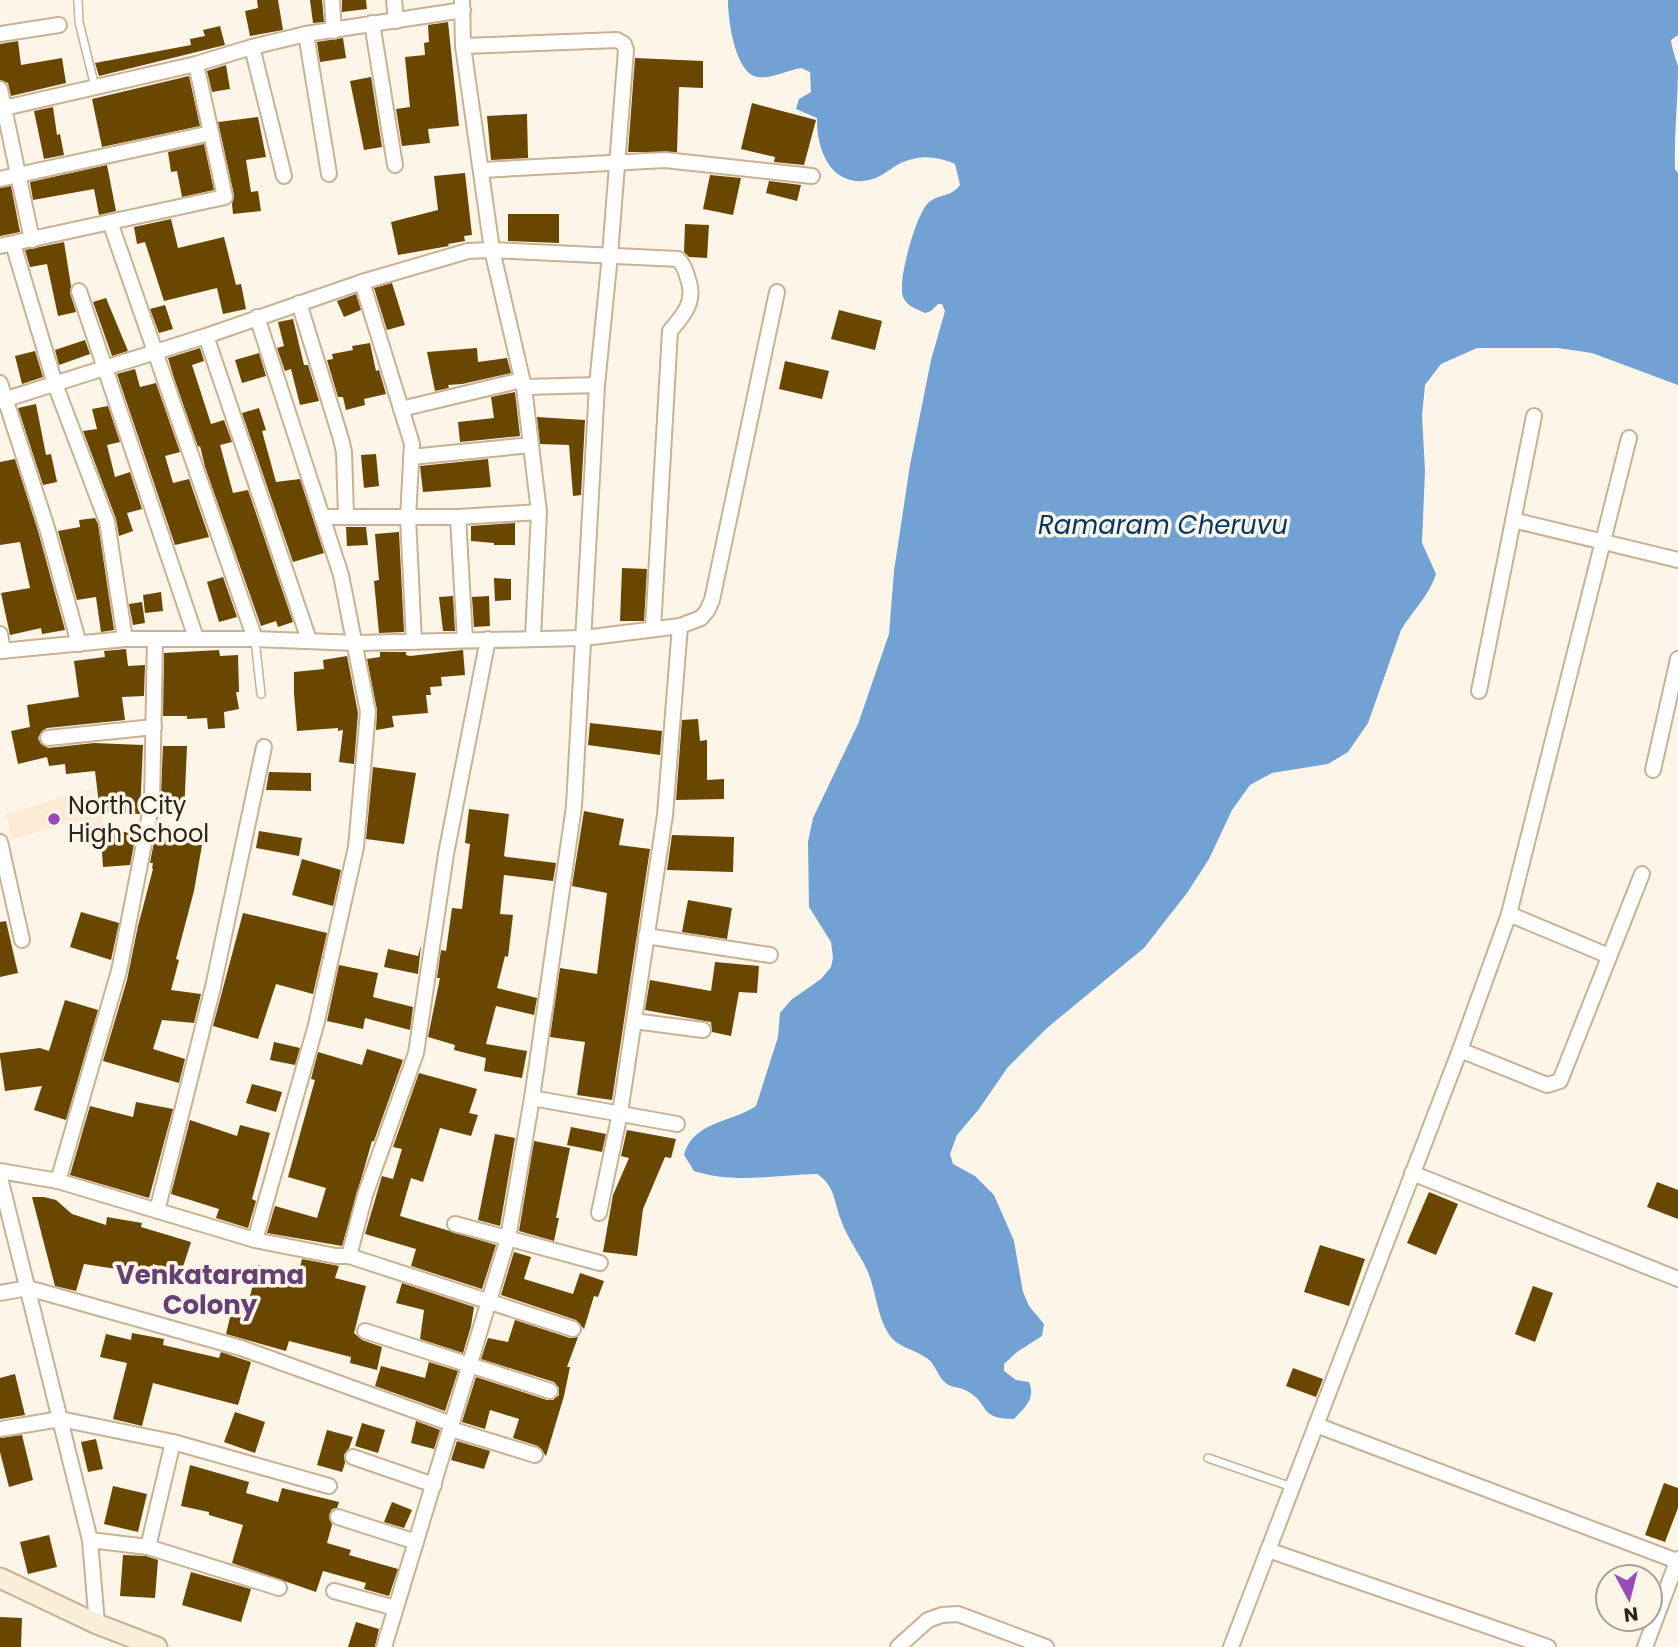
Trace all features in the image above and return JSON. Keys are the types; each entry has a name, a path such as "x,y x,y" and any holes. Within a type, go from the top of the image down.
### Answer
{"main road":[{"path":"0,1578 97,1624 157,1647"}],"street":[{"path":"332,0 334,31"},
{"path":"394,0 396,21"},
{"path":"3,108 196,64 306,34 396,21 463,5 463,46 492,250 523,384 539,512 533,638"},
{"path":"372,23 395,164"},
{"path":"0,34 59,25"},
{"path":"306,34 329,174"},
{"path":"384,1647 508,1238 532,1098 574,806 597,385 626,50 624,44 617,40 463,46"},
{"path":"252,47 284,176"},
{"path":"125,639 107,522 7,245 225,197 196,64"},
{"path":"0,89 32,240"},
{"path":"0,179 211,133"},
{"path":"482,170 665,160 812,176"},
{"path":"110,222 153,353 255,639"},
{"path":"3,400 206,336 362,282 468,251 678,259 683,263 692,295 685,314 670,331 653,629"},
{"path":"362,282 412,444 408,517 414,642"},
{"path":"79,291 195,638"},
{"path":"0,634 2,651 125,639 414,642 584,638 680,626 701,618 712,600 777,292"},
{"path":"299,303 344,452 346,516"},
{"path":"256,1240 316,1025 356,847 368,712 341,575 257,317"},
{"path":"206,336 309,640"},
{"path":"0,383 3,400 47,527 79,644"},
{"path":"401,409 523,384 597,385"},
{"path":"1479,691 1534,416"},
{"path":"1231,1647 1460,1050 1509,914 1629,438"},
{"path":"411,457 531,446"},
{"path":"322,517 458,517 539,512"},
{"path":"458,517 465,640"},
{"path":"1513,520 1603,544 1678,560"},
{"path":"599,1213 620,1113 665,815 680,626"},
{"path":"58,1181 119,971 152,803 155,639"},
{"path":"349,1256 365,1195 416,1053 446,854 488,639"},
{"path":"1653,770 1678,659"},
{"path":"48,738 154,727"},
{"path":"157,1210 213,986 264,747"},
{"path":"1,847 22,940"},
{"path":"1460,1050 1547,1085 1560,1081 1642,873"},
{"path":"1509,914 1609,956"},
{"path":"646,936 770,955"},
{"path":"634,1021 703,1030"},
{"path":"532,1098 677,1124"},
{"path":"0,1171 58,1181 256,1240 336,1256 349,1256 573,1329"},
{"path":"1412,1173 1678,1279"},
{"path":"0,1178 90,1541 97,1624"},
{"path":"455,1224 600,1263"},
{"path":"0,1293 28,1288 241,1348 535,1455"},
{"path":"365,1331 469,1362 550,1391"},
{"path":"0,1429 60,1419 173,1442 329,1486"},
{"path":"1316,1425 1678,1560 1645,1647"},
{"path":"148,1546 173,1442"},
{"path":"353,1457 434,1485"},
{"path":"338,1517 416,1542"},
{"path":"90,1541 148,1546 279,1588"},
{"path":"1268,1549 1548,1647"},
{"path":"334,1591 396,1608"},
{"path":"898,1647 928,1620 942,1615 958,1614 1046,1647"}],"lane":[{"path":"78,0 79,22 95,87"},
{"path":"255,639 261,694"},
{"path":"1208,1458 1292,1487"}],"shaded area":[{"name":"North City High School","path":"93,788 106,832 72,842 66,824 13,839 6,814"}],"water":[{"name":"Ramaram Cheruvu","path":"728,0 1678,0 1678,35 1671,40 1678,67 1675,169 1678,173 1678,385 1592,353 1558,348 1477,348 1441,364 1425,385 1422,416 1425,471 1422,543 1436,574 1425,596 1401,630 1368,723 1348,752 1328,764 1272,773 1250,785 1232,810 1209,859 1187,893 1144,948 1047,1028 1008,1067 957,1135 950,1154 953,1164 975,1176 994,1195 1014,1241 1023,1292 1029,1306 1044,1324 1042,1336 1004,1364 1004,1371 1016,1380 1029,1382 1031,1388 1028,1402 1014,1419 989,1414 974,1396 944,1381 928,1359 901,1345 888,1333 881,1319 868,1272 844,1227 831,1189 823,1178 817,1174 755,1178 709,1175 694,1171 684,1155 689,1144 704,1129 756,1106 778,1037 780,1013 791,1000 821,979 831,967 831,942 809,907 808,842 813,818 858,724 889,634 894,571 910,465 931,360 945,311 942,304 925,313 907,303 902,289 905,263 923,210 928,203 953,192 960,185 955,164 933,158 904,162 873,179 847,179 837,173 823,155 817,118 796,109 799,99 811,92 810,72 801,68 769,77 750,74 738,57 734,45"}],"building":[{"path":"257,0 278,0 283,30 250,36 245,11 258,8"},
{"path":"310,0 322,0 324,22 313,23"},
{"path":"342,0 366,0 367,9 342,12"},
{"path":"448,22 459,126 428,129 430,143 402,146 396,109 410,107 405,57 425,55 424,43 429,42 428,25"},
{"path":"220,26 225,45 99,76 95,63 191,45 190,39 205,36 203,30"},
{"path":"343,38 346,58 320,62 317,42"},
{"path":"18,41 21,65 62,58 66,83 11,96 8,83 0,80 0,44"},
{"path":"635,58 703,61 703,88 679,87 677,152 628,152"},
{"path":"226,65 230,89 212,92 207,71"},
{"path":"189,76 200,126 102,147 92,99"},
{"path":"371,77 382,147 364,150 350,81"},
{"path":"752,103 816,120 804,165 774,162 775,157 741,149"},
{"path":"53,107 57,135 60,134 64,155 44,159 34,111"},
{"path":"527,114 528,158 491,160 487,116"},
{"path":"258,117 266,157 246,160 251,192 258,191 261,211 233,214 234,195 218,122"},
{"path":"204,144 214,190 182,197 177,171 171,172 168,152"},
{"path":"107,165 116,211 99,215 94,189 33,200 30,182"},
{"path":"465,173 472,235 464,236 465,241 448,244 449,246 398,255 391,222 438,210 434,176"},
{"path":"710,175 741,178 733,215 703,209"},
{"path":"769,181 801,185 797,201 766,193"},
{"path":"11,186 20,232 0,236 0,188"},
{"path":"508,214 559,214 559,243 508,241"},
{"path":"171,219 178,248 224,237 236,285 241,284 246,309 223,314 217,288 164,301 145,242 137,244 134,227"},
{"path":"685,224 709,225 707,258 689,257 684,252"},
{"path":"64,242 70,293 76,312 58,316 47,264 30,267 25,250"},
{"path":"392,283 405,325 387,330 374,288"},
{"path":"356,294 361,310 344,317 337,301"},
{"path":"106,298 128,351 112,356 93,302"},
{"path":"165,305 173,329 159,333 150,309"},
{"path":"839,310 882,321 875,350 831,339"},
{"path":"293,319 304,365 308,365 319,401 300,405 291,369 285,371 277,348 284,346 278,322"},
{"path":"85,340 90,354 59,365 55,350"},
{"path":"370,343 376,371 379,370 386,394 364,399 365,405 346,410 343,397 338,397 327,360 333,359 332,354 353,350 352,346"},
{"path":"200,348 204,361 192,365 211,424 224,420 232,442 220,445 233,493 248,490 293,622 278,627 276,621 261,626 168,358"},
{"path":"477,348 478,362 507,358 511,373 448,385 449,388 435,391 427,352"},
{"path":"35,351 43,377 22,384 15,356"},
{"path":"259,353 266,376 242,383 235,360"},
{"path":"785,361 829,371 822,399 779,389"},
{"path":"135,369 140,387 156,383 180,452 165,456 173,483 189,479 209,537 175,545 117,374"},
{"path":"515,392 520,436 460,442 458,422 494,418 491,397"},
{"path":"36,404 46,455 51,454 57,482 43,485 18,408"},
{"path":"108,406 120,442 107,445 115,477 130,472 142,509 127,513 133,531 119,536 116,519 83,431 97,429 92,409"},
{"path":"259,408 266,430 262,431 276,482 300,479 324,553 293,562 242,413"},
{"path":"537,417 585,420 581,495 573,496 569,445 540,444"},
{"path":"376,454 379,486 364,488 361,455"},
{"path":"15,459 65,630 42,634 41,628 10,635 1,593 30,588 20,542 0,545 0,462"},
{"path":"488,459 491,487 423,492 420,466"},
{"path":"95,518 114,630 101,632 96,597 77,600 58,531 80,527 79,520"},
{"path":"515,523 515,545 471,541 471,526"},
{"path":"346,527 366,527 368,545 347,546"},
{"path":"399,532 404,632 379,633 374,581 379,580 375,534"},
{"path":"622,568 647,569 644,621 620,621"},
{"path":"223,577 237,617 219,622 207,582"},
{"path":"494,578 511,579 511,600 495,601"},
{"path":"161,592 163,611 145,613 143,595"},
{"path":"453,596 455,631 443,631 439,597"},
{"path":"489,596 490,626 474,627 472,597"},
{"path":"142,602 145,623 133,625 129,604"},
{"path":"126,649 128,666 145,665 144,696 122,697 125,720 47,728 38,738 41,744 48,748 94,743 143,745 140,814 107,812 107,803 99,804 95,771 66,774 65,764 49,766 47,757 18,764 11,731 30,727 27,705 79,697 74,661 105,657 104,651"},
{"path":"219,650 220,656 238,655 239,692 236,692 239,709 224,712 225,728 208,729 207,718 163,716 164,653"},
{"path":"463,650 465,675 441,677 442,686 430,687 431,695 426,695 428,713 392,716 394,727 376,730 377,710 367,659 380,657 380,652 406,652 406,655 410,656"},
{"path":"347,656 358,713 354,764 339,762 343,730 338,731 338,728 297,731 294,693 294,672 324,669 323,660"},
{"path":"698,719 700,741 707,740 707,780 724,779 724,799 676,800 682,720"},
{"path":"590,723 662,731 660,755 588,745"},
{"path":"163,746 187,746 184,815 160,814"},
{"path":"373,767 416,773 404,844 366,839"},
{"path":"269,772 311,773 311,791 266,790"},
{"path":"469,809 509,814 504,856 556,863 553,881 504,875 500,914 513,915 508,957 505,956 497,988 537,998 534,1015 496,1006 486,1044 527,1051 522,1078 484,1071 486,1058 454,1050 455,1045 428,1037 440,978 437,978 441,950 446,951 452,908 462,909 470,844 465,843"},
{"path":"584,811 624,819 619,845 650,849 612,1100 577,1095 585,1042 550,1037 560,968 597,974 607,893 572,886"},
{"path":"108,829 136,834 130,865 103,867 101,836 109,836"},
{"path":"259,831 302,838 299,856 256,848"},
{"path":"672,835 734,837 733,872 667,870"},
{"path":"155,837 202,845 171,990 201,994 194,1023 162,1020 153,1049 185,1059 179,1083 103,1061 127,980 153,869 153,863 150,863"},
{"path":"302,859 341,870 333,906 292,895"},
{"path":"688,900 732,908 727,939 682,932"},
{"path":"81,912 119,923 111,960 70,947"},
{"path":"243,913 327,933 313,994 276,984 258,1039 213,1026"},
{"path":"6,921 18,973 0,977 0,922"},
{"path":"421,945 418,974 384,967 388,949 418,956"},
{"path":"715,962 759,966 757,993 739,992 731,1036 712,1032 711,1022 645,1010 650,980 711,991"},
{"path":"339,965 378,973 373,997 413,1007 410,1030 365,1018 363,1029 327,1021"},
{"path":"65,1000 98,1010 66,1120 34,1110 42,1086 5,1091 0,1057 0,1053 40,1048 49,1051"},
{"path":"274,1042 300,1048 295,1065 270,1060"},
{"path":"367,1049 403,1060 372,1141 342,1246 267,1233 275,1206 317,1218 326,1188 288,1177 315,1080 311,1079 318,1052 362,1065"},
{"path":"419,1073 477,1089 469,1113 478,1115 471,1136 440,1128 423,1182 411,1178 400,1216 496,1245 482,1289 411,1266 416,1249 365,1234 382,1176 393,1179 402,1149 393,1147"},
{"path":"252,1084 282,1092 276,1112 246,1103"},
{"path":"136,1102 173,1109 149,1198 70,1175 90,1106 133,1117"},
{"path":"190,1120 237,1136 240,1125 270,1133 252,1199 256,1201 248,1228 216,1218 219,1209 171,1194"},
{"path":"571,1127 606,1134 602,1152 567,1145"},
{"path":"627,1130 676,1139 671,1158 665,1157 643,1209 637,1256 603,1252 613,1195 629,1158 621,1156"},
{"path":"495,1134 515,1138 500,1226 478,1220"},
{"path":"534,1141 570,1148 554,1241 519,1231"},
{"path":"1657,1182 1678,1190 1678,1219 1647,1207"},
{"path":"1429,1192 1458,1204 1436,1255 1407,1243"},
{"path":"32,1197 56,1200 72,1214 106,1225 107,1217 142,1223 141,1227 191,1242 181,1273 153,1264 152,1272 124,1266 123,1270 84,1264 76,1291 55,1286"},
{"path":"1320,1245 1365,1259 1349,1306 1304,1292"},
{"path":"514,1252 531,1257 524,1279 573,1294 580,1273 604,1281 598,1297 594,1296 584,1329 576,1320 501,1295"},
{"path":"302,1259 339,1266 335,1278 366,1286 354,1333 362,1340 382,1347 377,1370 350,1363 351,1357 289,1341 286,1351 226,1334 234,1301 248,1304 258,1265 298,1275"},
{"path":"402,1283 474,1307 463,1353 420,1339 424,1310 396,1303"},
{"path":"1533,1286 1553,1293 1535,1342 1515,1334"},
{"path":"515,1320 570,1338 578,1337 567,1367 570,1367 564,1396 546,1456 538,1446 513,1438 519,1419 490,1410 485,1429 462,1422 476,1377 547,1400 553,1400 559,1395 559,1388 554,1382 481,1359 488,1338 508,1342"},
{"path":"132,1333 164,1339 163,1345 219,1358 221,1352 251,1362 238,1405 153,1383 142,1426 113,1419 127,1363 100,1357 106,1334 131,1340"},
{"path":"429,1362 458,1371 445,1411 375,1386 381,1366 425,1378"},
{"path":"1293,1368 1323,1379 1316,1397 1286,1386"},
{"path":"15,1374 25,1415 0,1419 0,1378"},
{"path":"235,1412 265,1422 255,1453 224,1442"},
{"path":"416,1421 440,1430 434,1449 411,1443"},
{"path":"362,1423 385,1430 378,1453 355,1446"},
{"path":"327,1430 353,1437 344,1455 342,1472 317,1465"},
{"path":"22,1435 33,1480 9,1487 0,1452 0,1438"},
{"path":"96,1439 103,1469 88,1472 81,1442"},
{"path":"457,1441 490,1451 484,1469 451,1460"},
{"path":"190,1465 249,1482 246,1493 278,1502 282,1488 339,1502 329,1515 332,1525 327,1543 351,1550 349,1555 398,1569 389,1596 364,1589 366,1583 323,1571 316,1592 232,1563 243,1525 209,1515 209,1512 181,1506"},
{"path":"1664,1483 1678,1488 1678,1508 1665,1542 1645,1535"},
{"path":"113,1486 147,1494 138,1532 104,1524"},
{"path":"392,1502 412,1510 404,1528 384,1522"},
{"path":"49,1535 57,1567 28,1574 20,1542"},
{"path":"123,1555 146,1556 158,1560 155,1598 120,1596"},
{"path":"191,1572 251,1589 241,1622 182,1605"},
{"path":"0,1617 22,1618 21,1647 0,1647"},
{"path":"356,1622 379,1629 375,1647 348,1647"}],"place":[{"name":"North City High School","path":"54,819"}],"district":[{"name":"Venkatarama Colony","path":"210,1290"}]}
